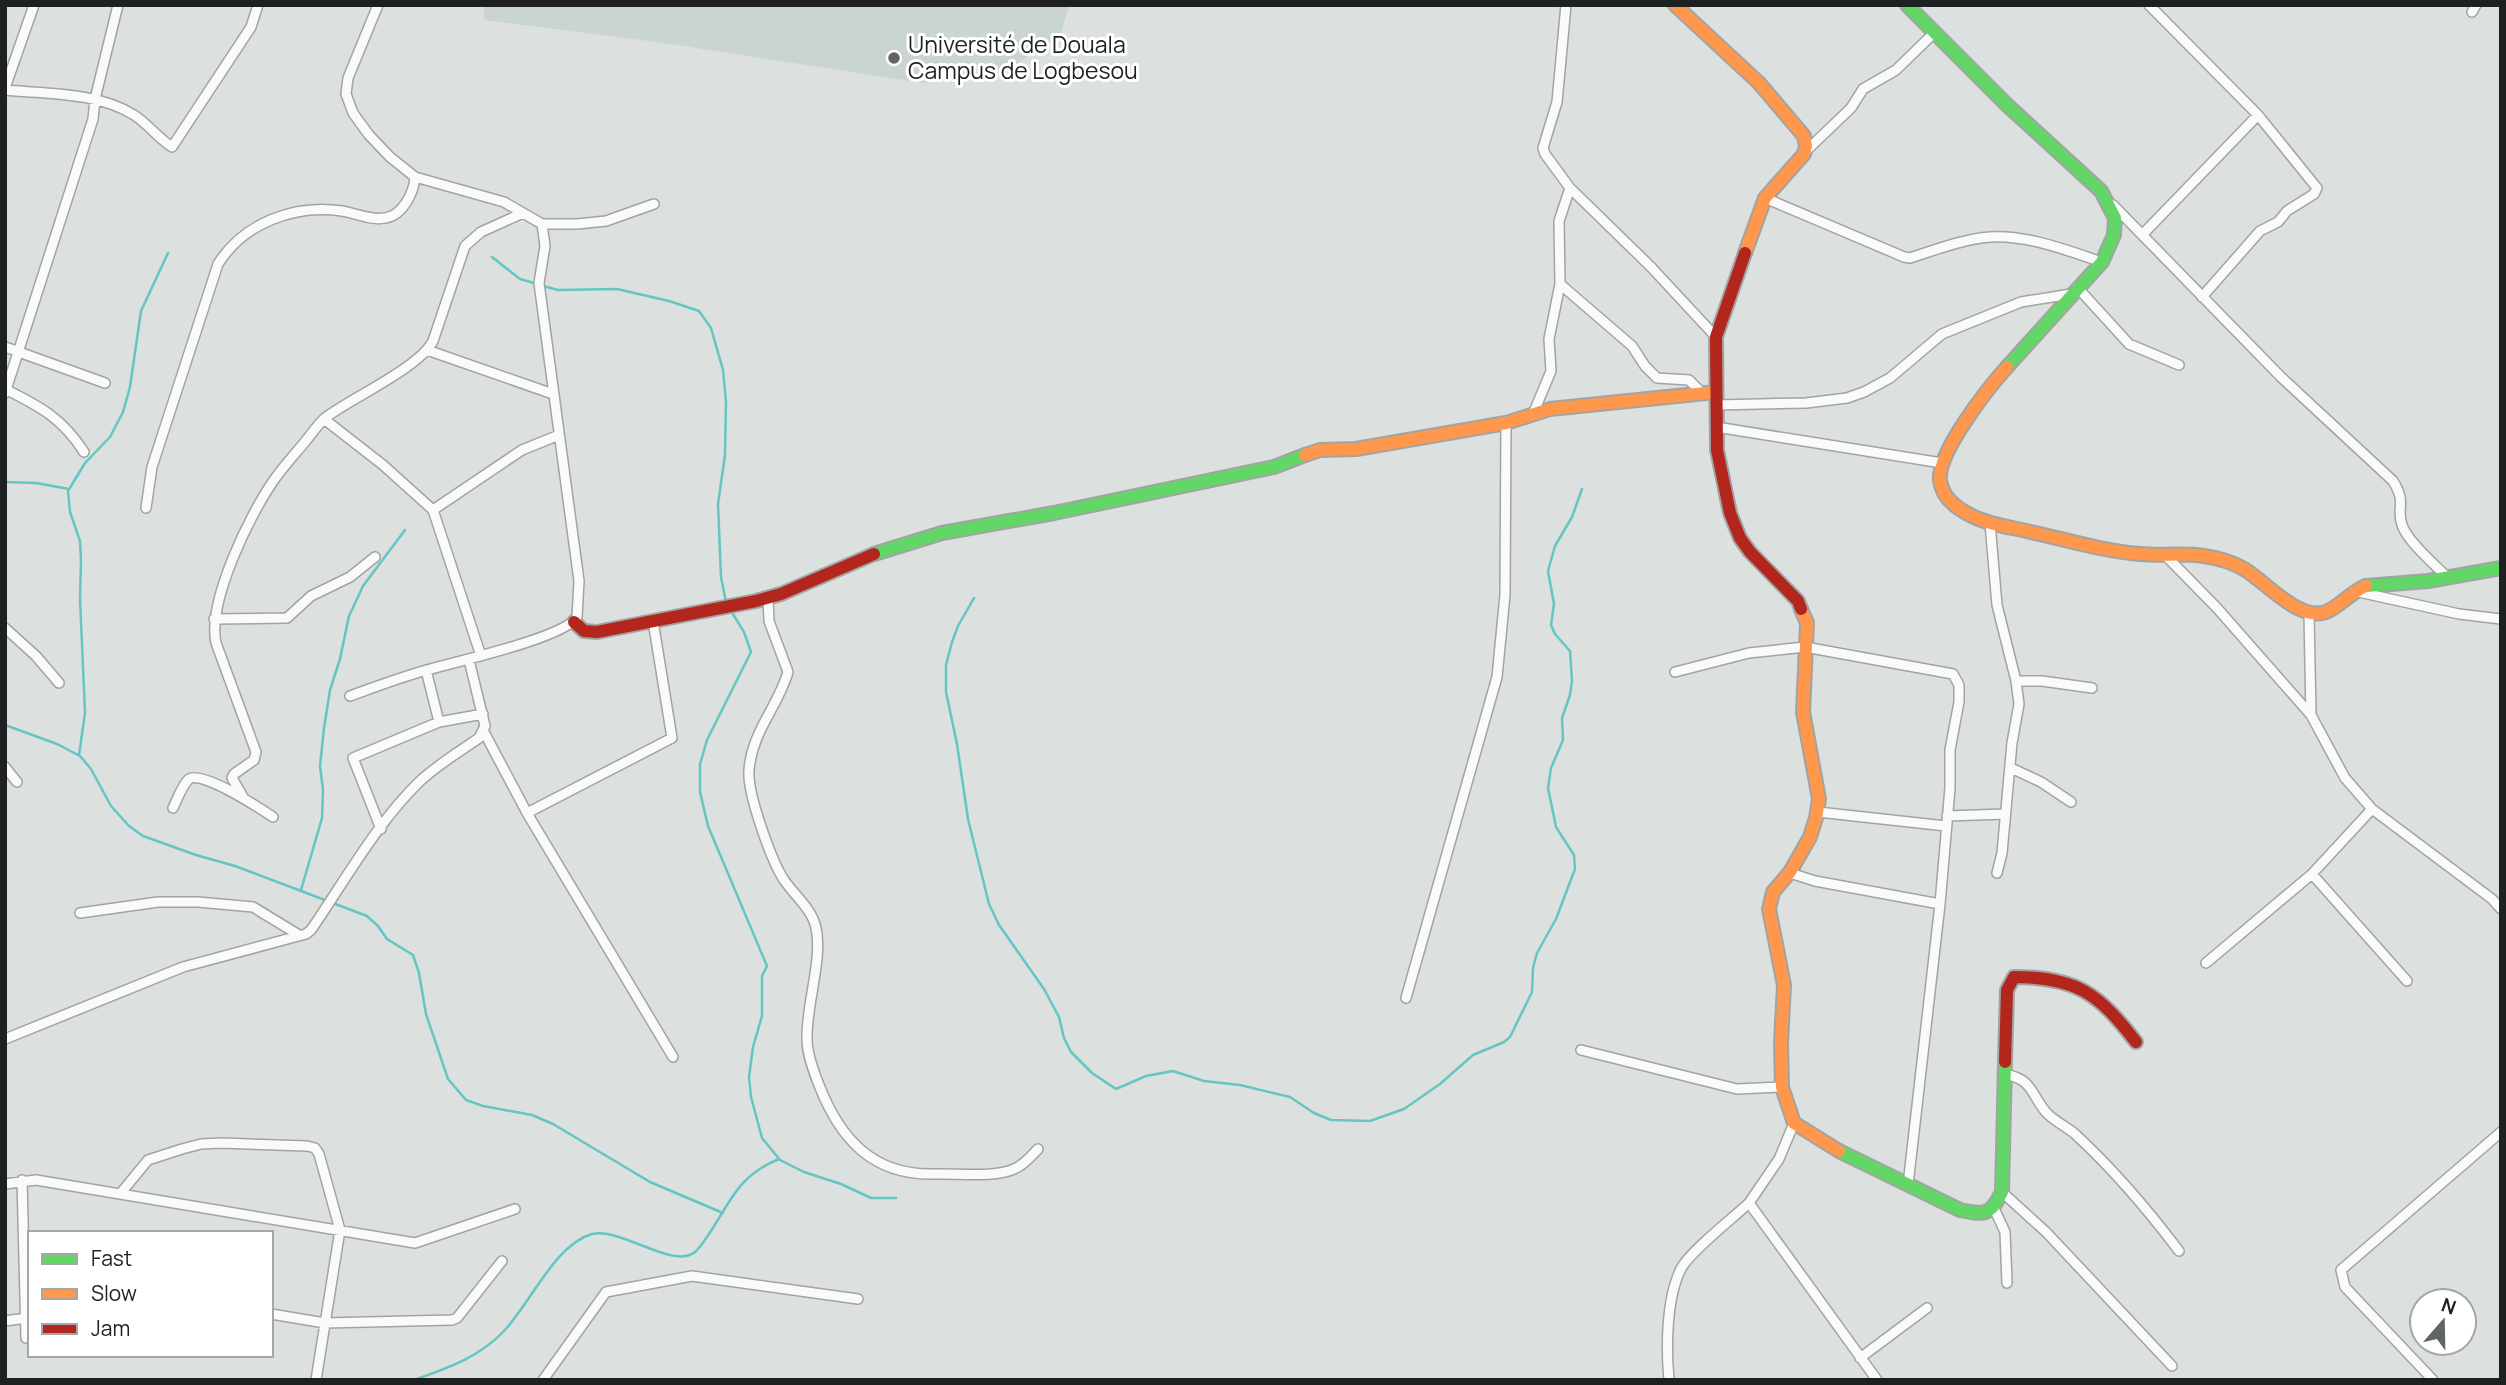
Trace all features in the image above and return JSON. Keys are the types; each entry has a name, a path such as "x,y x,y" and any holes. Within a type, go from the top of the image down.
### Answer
{"street":[{"path":"34,5 5,89 95,99 114,105 134,115 172,147 251,27 258,5"},
{"path":"84,452 60,420 6,390 93,119 95,99 118,5"},
{"path":"378,5 348,78 346,94 348,103 369,135 415,177 505,202 542,224 606,221 654,204"},
{"path":"1566,5 1557,102 1543,148 1570,188 1651,267 1716,337"},
{"path":"1675,5 1759,83 1804,136 1806,151"},
{"path":"2149,5 2258,115 2316,184 2316,191 2291,207 2278,222 2260,231 2202,296"},
{"path":"1915,8 2007,105 2109,201 2282,378 2393,481 2401,493 2401,517 2407,534 2447,578"},
{"path":"1935,32 1905,63 1863,89 1851,108 1806,151 1802,159 1776,183 1765,198 1720,318 1716,337 1717,450 1734,526 1750,552 1798,601 1807,623 1802,712 1819,799 1818,812 1813,830 1790,873 1769,898 1784,985 1780,1043 1782,1087 1794,1123 1849,1157 1960,1210 1982,1214 1994,1208 2002,1192 2007,990 2014,977 2035,976 2082,989 2100,999 2136,1042"},
{"path":"2143,235 2258,115"},
{"path":"146,508 152,467 218,264 226,251 259,226 295,212 338,211 379,219 392,216 411,194 415,177"},
{"path":"1533,414 1550,377 1549,339 1560,284 1559,221 1570,188"},
{"path":"1765,198 1904,257 1972,240 2006,237 2055,247 2102,262"},
{"path":"2109,201 2116,231 2113,243 2102,262 1994,380 1942,463 1941,486 1948,500 1961,511 1990,523 2130,553 2203,555 2240,566 2309,614 2326,612 2354,591 2370,584 2447,578 2501,568"},
{"path":"243,797 232,778 254,760 256,752 216,643 214,620 229,570 255,511 274,481 324,419 379,385 427,350 433,341 465,246 481,232 523,213"},
{"path":"350,696 426,670 469,660 540,637 574,622 579,611 579,581 539,283 545,246 542,224"},
{"path":"1560,284 1632,346 1657,378 1689,380 1702,393 1716,398 1806,403 1847,398 1864,392 1890,378 1942,334 2021,302 2074,291"},
{"path":"2074,291 2129,344 2179,365"},
{"path":"5,347 105,383"},
{"path":"427,350 553,394"},
{"path":"574,622 584,631 590,632 768,598 853,561 942,533 1054,513 1274,467 1320,450 1356,449 1506,423 1566,407 1702,393"},
{"path":"324,419 383,464 433,510 481,656"},
{"path":"1406,998 1497,677 1505,595 1506,423"},
{"path":"1716,427 1942,463"},
{"path":"433,510 522,450 559,435"},
{"path":"1990,523 1997,605 2019,704 2012,743 2003,853 1997,873"},
{"path":"2166,556 2217,607 2311,715 2345,778 2372,809 2497,896 2501,909"},
{"path":"214,620 287,618 311,596 350,577 375,557"},
{"path":"2354,591 2459,614 2501,619"},
{"path":"768,598 769,621 788,672 759,728 749,770 750,790 780,874 812,916 816,927 816,953 807,1015 807,1042 812,1067 825,1101 849,1139 863,1152 896,1171 927,1174 1001,1173 1015,1169 1038,1149"},
{"path":"2309,614 2311,715"},
{"path":"527,813 672,737 653,621"},
{"path":"5,628 36,656 59,683"},
{"path":"1675,672 1749,653 1805,646 1954,674 1959,685 1959,702 1950,750 1940,904 1908,1185"},
{"path":"5,1039 183,967 306,934 312,930 381,829 419,782 484,732 483,714 469,660"},
{"path":"426,670 439,722"},
{"path":"2016,681 2042,681 2092,688"},
{"path":"381,829 353,758 439,722 483,714"},
{"path":"484,732 527,813 673,1057"},
{"path":"5,767 17,782"},
{"path":"2011,768 2041,782 2071,802"},
{"path":"173,808 188,781 194,777 243,797 273,817"},
{"path":"2206,963 2312,874 2372,809"},
{"path":"1818,812 1946,821 2005,814"},
{"path":"1790,873 1815,881 1940,904"},
{"path":"2312,874 2407,981"},
{"path":"80,913 158,902 198,902 253,907 299,935"},
{"path":"1581,1050 1737,1089 1782,1087"},
{"path":"2004,1074 2018,1076 2033,1089 2046,1112 2074,1134 2149,1212 2179,1251"},
{"path":"1669,1380 1667,1357 1672,1292 1683,1266 1749,1203 1779,1159 1794,1123"},
{"path":"2433,1380 2345,1287 2340,1270 2501,1132"},
{"path":"120,1194 148,1160 201,1144 307,1146 315,1149 319,1154 340,1230 316,1380"},
{"path":"22,1180 27,1275 26,1338"},
{"path":"5,1184 36,1180 415,1242 515,1209"},
{"path":"2002,1192 2046,1232 2172,1366"},
{"path":"1749,1203 1877,1380"},
{"path":"1994,1208 2005,1232 2007,1283"},
{"path":"273,1314 325,1322 452,1320 457,1318 502,1261"},
{"path":"542,1380 606,1292 692,1276 858,1299"},
{"path":"1860,1357 1927,1308"},
{"path":"5,1321 26,1318"}],"shaded area":[{"name":"Université de Douala Campus de Logbesou","path":"484,5 1069,5 1061,34 1002,74 923,83 664,43 484,20"}],"waterway":[{"path":"79,755 85,713 81,561 80,541 70,512 68,491 85,463 110,437 123,412 130,387 141,311 168,253"},
{"path":"492,257 520,279 537,284"},
{"path":"543,286 558,290 617,289 669,301 699,311 711,328 723,370 726,402 725,455 718,504 721,577 726,602"},
{"path":"5,482 36,483 69,489"},
{"path":"974,598 958,626 946,665 946,692 968,819 989,904 999,925 1044,989 1059,1017 1071,1052 1092,1073 1116,1089 1146,1076 1173,1071 1204,1081 1240,1085 1290,1097 1314,1113 1331,1120 1370,1121 1404,1109 1440,1084 1473,1055 1510,1037 1532,992 1537,953 1556,919 1575,869 1574,855 1556,827 1548,788 1551,768 1563,740 1562,718 1572,681 1570,651 1551,625 1554,604 1548,571 1555,546 1572,517 1582,489"},
{"path":"301,890 322,818 320,766 324,728 330,690 349,616 363,586 405,530"},
{"path":"731,611 744,632 751,652 707,740 700,764 700,792 708,826 767,966 762,976 762,1016 753,1047 749,1077 751,1097 762,1138 780,1160 804,1172 841,1184 871,1198 896,1198"},
{"path":"5,725 57,744 80,756 91,769 111,806 129,826 143,836 235,866 367,916 387,939 413,955 426,1014 448,1079 466,1100 532,1115 553,1124 650,1182 723,1213"},
{"path":"414,1380 462,1361 493,1341 513,1321 543,1277 566,1250 592,1234 617,1236 674,1256 695,1252 746,1180 779,1159"}],"traffic: fast":[{"path":"1907,5 2007,105 2101,191 2115,218 2114,235 2102,262 2007,367"},
{"path":"874,554 942,533 1054,513 1274,467 1305,455"},
{"path":"2366,586 2428,581 2501,568"},
{"path":"1839,1151 1960,1210 1975,1213 1990,1210 2002,1192 2005,1062"}],"traffic: slow":[{"path":"1675,5 1759,83 1804,136 1804,154 1765,198 1745,253"},
{"path":"2007,367 1965,421 1941,468 1940,480 1944,492 1965,512 1992,523 2112,550 2220,559 2244,569 2294,606 2316,614 2331,610 2366,586"},
{"path":"1305,455 1320,450 1356,449 1506,423 1550,409 1716,392"},
{"path":"1801,609 1807,623 1803,712 1819,799 1810,837 1790,872 1773,892 1769,909 1784,985 1782,1087 1794,1123 1839,1151"}],"traffic: jam":[{"path":"1745,253 1716,337 1717,450 1730,513 1740,538 1750,552 1798,601 1801,609"},
{"path":"574,622 584,631 597,632 756,601 781,594 874,554"},
{"path":"2005,1062 2007,990 2014,977 2054,980 2085,992 2098,1000 2136,1042"}],"place":[{"name":"Université de Douala Campus de Logbesou","path":"894,58"}]}
